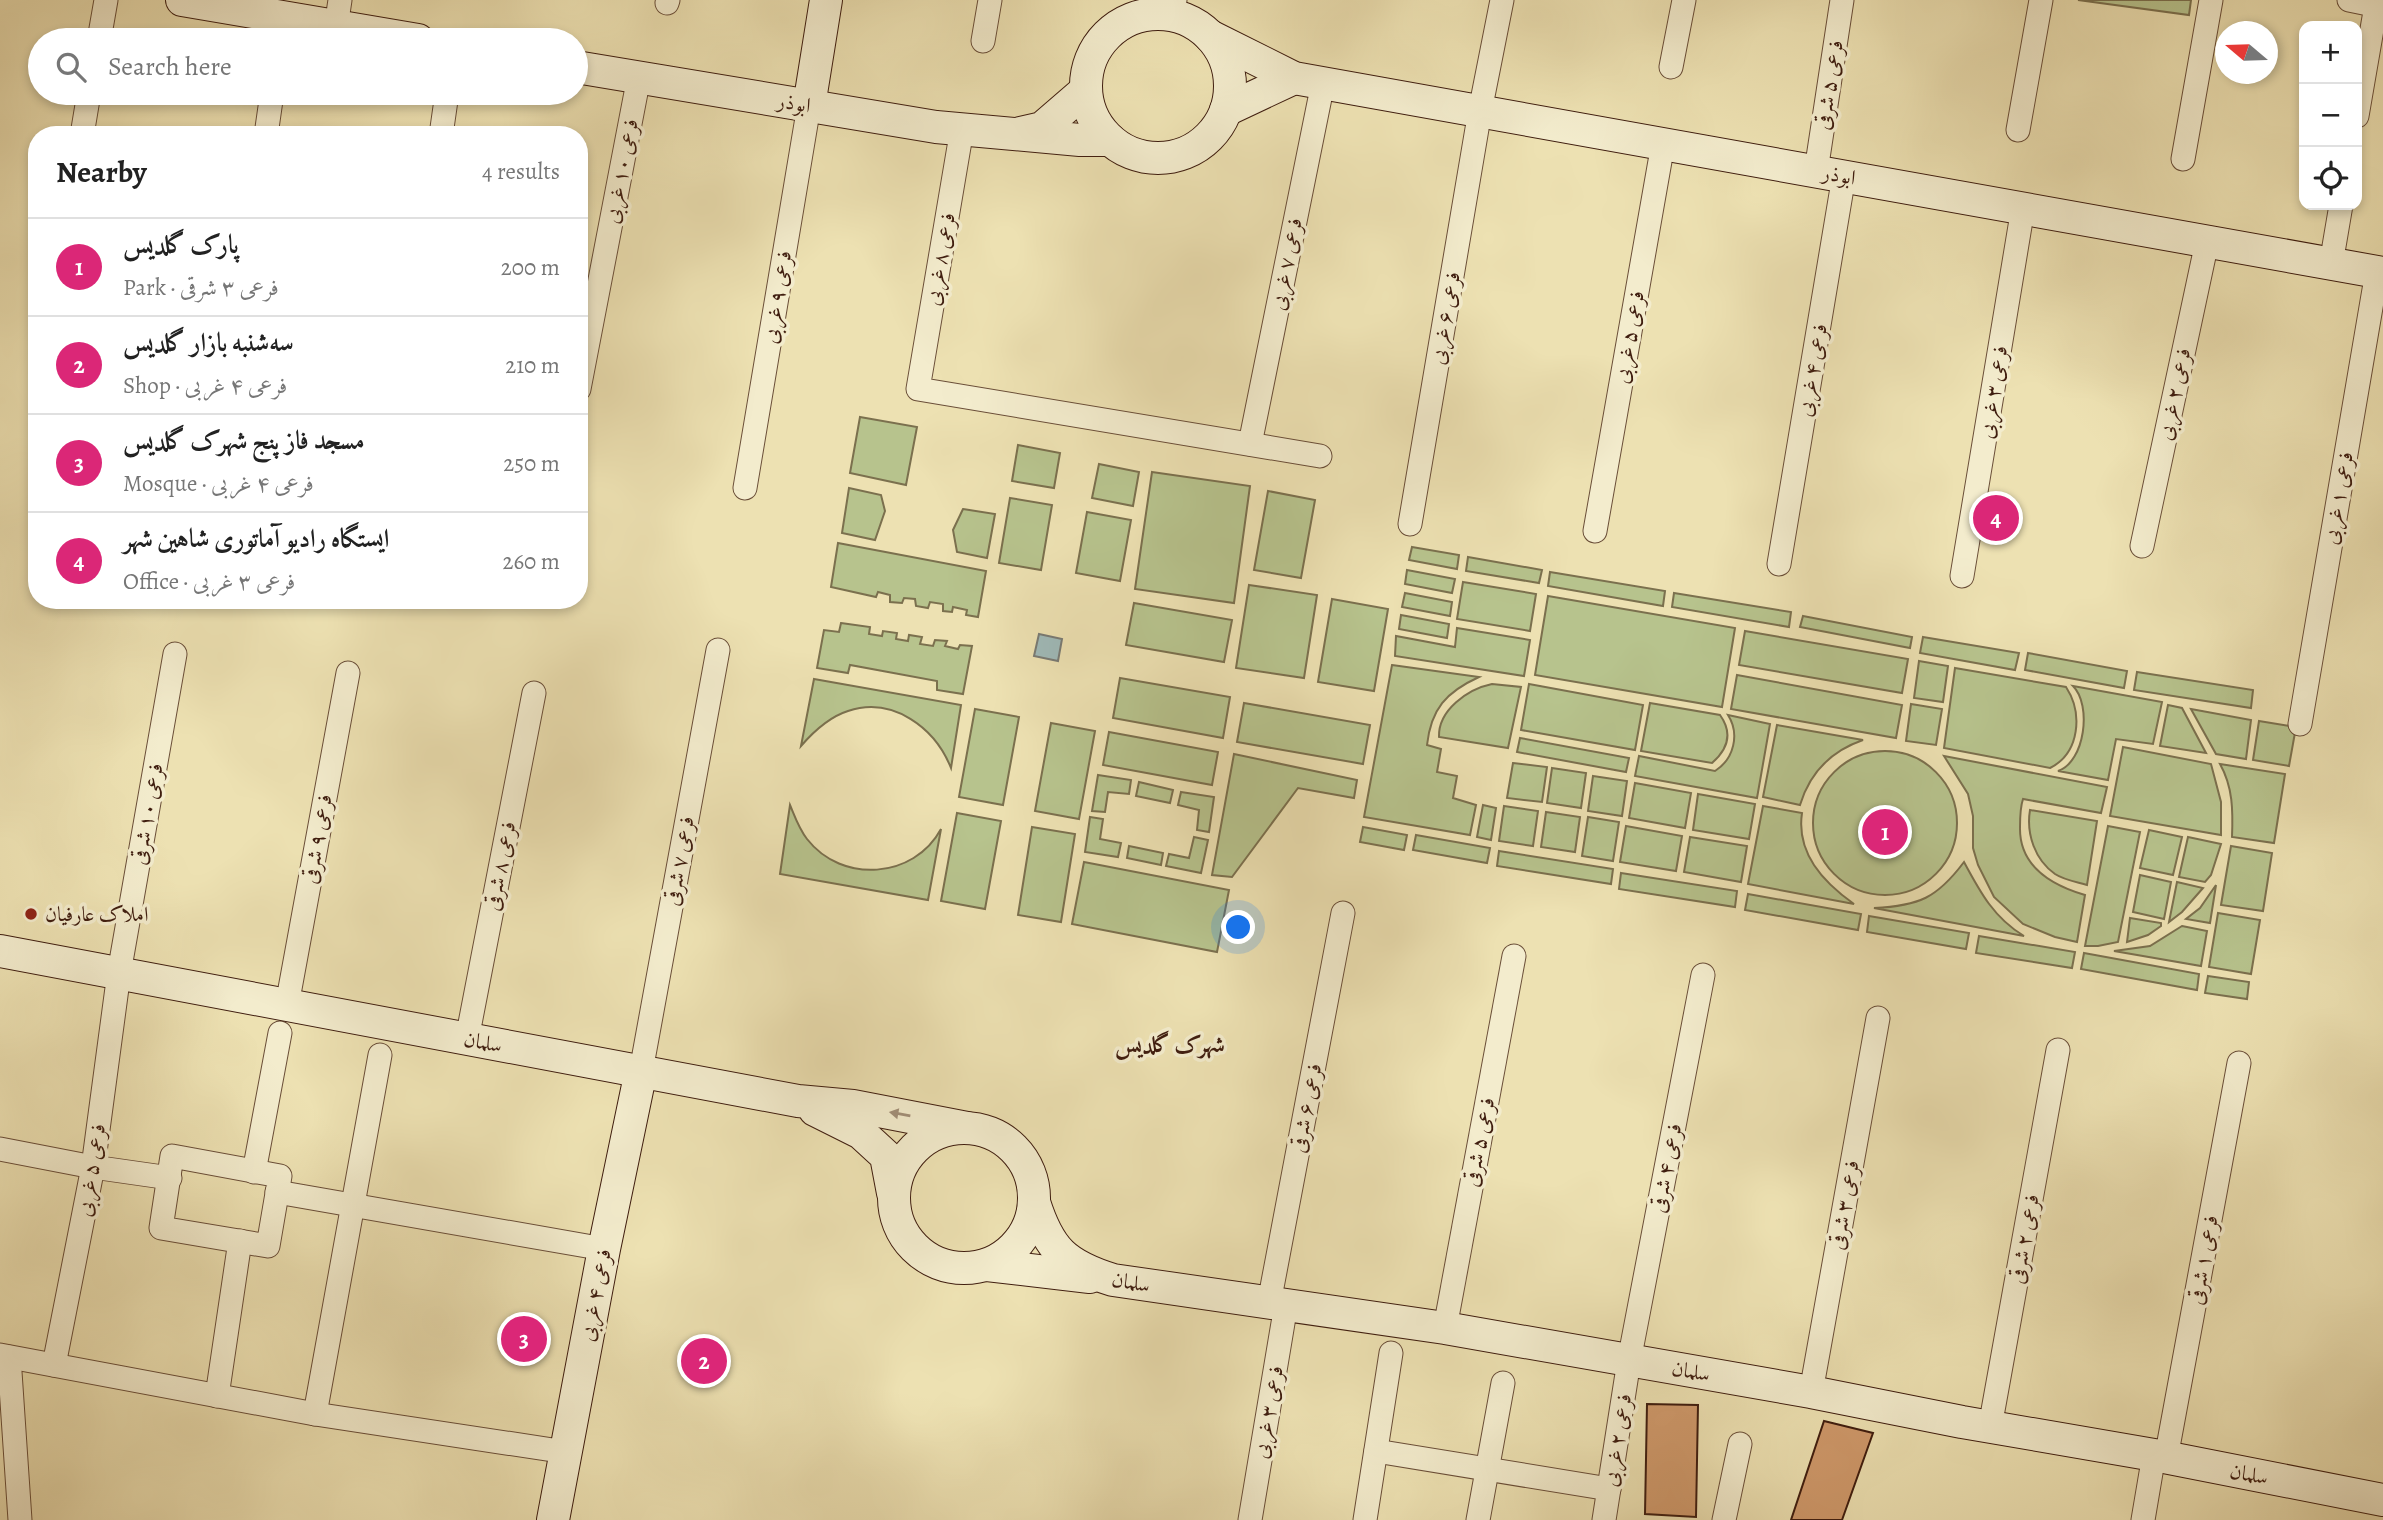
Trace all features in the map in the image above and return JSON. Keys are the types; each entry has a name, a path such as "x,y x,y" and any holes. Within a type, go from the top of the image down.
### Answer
{"street":[{"path":"101,28 106,0"},
{"path":"182,0 279,28"},
{"path":"809,106 826,0"},
{"path":"983,41 990,0"},
{"path":"1479,111 1502,0"},
{"path":"1671,67 1684,0"},
{"name":"فرعی ۵ شرقی","path":"1830,174 1842,0"},
{"path":"2018,130 2041,0"},
{"path":"2183,159 2211,0"},
{"path":"2349,0 2379,4 2362,91"},
{"path":"1173,7 1210,36 1222,52 1230,90 1226,110 1214,130 1197,146 1176,156 1153,158 1130,152 1111,140 1098,125 1090,109 1086,90 1088,68 1097,48 1111,31 1129,20 1173,7"},
{"path":"286,28 338,13 382,28"},
{"name":"ابوذر","path":"1210,36 1309,81 2380,273"},
{"name":"ابوذر","path":"588,69 962,129 1111,140"},
{"name":"فرعی ۱۰ غربی","path":"588,342 639,77"},
{"path":"1226,110 1309,81"},
{"name":"فرعی ۷ غربی","path":"1250,444 1309,81"},
{"path":"1012,134 1042,128 1086,90"},
{"path":"84,126 87,105"},
{"path":"267,126 270,105"},
{"path":"442,126 445,105"},
{"name":"فرعی ۹ غربی","path":"745,488 809,106"},
{"name":"فرعی ۶ غربی","path":"1410,524 1479,111"},
{"name":"فرعی ۸ غربی","path":"962,129 918,388 1250,444"},
{"name":"فرعی ۵ غربی","path":"1595,531 1663,144"},
{"name":"فرعی ۴ غربی","path":"1779,564 1830,174"},
{"name":"فرعی ۳ غربی","path":"1962,576 2023,208"},
{"path":"2331,264 2340,210"},
{"name":"فرعی ۲ غربی","path":"2142,546 2207,242"},
{"name":"فرعی ۱ غربی","path":"2300,724 2380,273"},
{"path":"1250,444 1320,456"},
{"name":"فرعی ۷ شرقی","path":"641,1071 718,650"},
{"name":"فرعی ۱۰ شرقی","path":"119,973 175,654"},
{"name":"فرعی ۹ شرقی","path":"254,1172 348,673"},
{"name":"فرعی ۸ شرقی","path":"467,1039 534,693"},
{"name":"فرعی ۶ شرقی","path":"1278,1304 1343,912"},
{"name":"سلمان","path":"0,951 119,973 283,1019 467,1039 798,1101 853,1106 967,1128"},
{"name":"فرعی ۵ شرقی","path":"1445,1328 1514,956"},
{"name":"فرعی ۵ غربی","path":"54,1365 93,1167 119,973"},
{"name":"فرعی ۴ شرقی","path":"1629,1361 1703,975"},
{"name":"فرعی ۳ شرقی","path":"1811,1392 1878,1018"},
{"name":"فرعی ۲ شرقی","path":"1990,1427 2058,1050"},
{"path":"315,1414 380,1055"},
{"name":"فرعی ۱ شرقی","path":"2160,1456 2239,1063"},
{"name":"فرعی ۴ غربی","path":"554,1520 604,1249 641,1071"},
{"path":"798,1101 861,1133 886,1156 896,1218 906,1239 922,1255 942,1266 965,1269 987,1265 1113,1280"},
{"path":"894,1195 898,1174 909,1154 925,1140 945,1130 967,1128 989,1132 1008,1143 1023,1160 1032,1180 1034,1202 1030,1222 1020,1240 1006,1255 987,1265"},
{"path":"0,1149 93,1167 170,1178"},
{"path":"172,1156 254,1172 280,1176 268,1246 161,1228 172,1156"},
{"path":"277,1192 604,1249"},
{"name":"سلمان","path":"1034,1202 1043,1230 1060,1254 1084,1271 1113,1280 1445,1328 1811,1392 2383,1500"},
{"path":"216,1396 240,1241"},
{"name":"فرعی ۳ غربی","path":"1250,1520 1278,1304"},
{"path":"1365,1520 1391,1353"},
{"path":"20,1520 5,1356 315,1414 566,1452"},
{"name":"فرعی ۲ غربی","path":"1605,1520 1629,1361"},
{"path":"1478,1520 1503,1383"},
{"path":"1724,1520 1740,1444"},
{"path":"1377,1451 1609,1489"},
{"path":"2143,1520 2160,1456"}],"green space":[{"path":"2078,0 2191,0 2189,15"},
{"path":"860,417 917,427 906,485 850,473"},
{"path":"1018,445 1060,453 1054,488 1012,481"},
{"path":"1099,464 1139,472 1133,506 1092,498"},
{"path":"1152,472 1250,486 1234,603 1135,589"},
{"path":"849,488 881,495 885,511 875,540 842,533"},
{"path":"1268,491 1315,500 1301,578 1254,570"},
{"path":"1010,498 1052,505 1041,570 999,563"},
{"path":"963,509 995,514 987,558 957,552 953,530"},
{"path":"1087,512 1131,520 1120,581 1076,573"},
{"path":"838,543 986,571 978,617 966,615 967,610 953,607 952,612 943,611 943,604 930,602 928,608 916,606 915,599 904,598 902,603 890,602 890,595 878,592 876,597 831,587"},
{"path":"1412,547 1459,555 1457,569 1409,560"},
{"path":"1468,557 1542,570 1539,583 1466,571"},
{"path":"1407,570 1455,579 1452,593 1405,584"},
{"path":"1550,572 1665,591 1663,606 1548,586"},
{"path":"1463,582 1536,594 1530,631 1457,619"},
{"path":"1249,585 1317,595 1304,678 1236,668"},
{"path":"1405,593 1452,602 1450,616 1402,607"},
{"path":"1674,593 1791,612 1789,627 1672,607"},
{"path":"1548,596 1735,628 1722,707 1535,675"},
{"path":"1332,599 1388,609 1374,691 1318,682"},
{"path":"1134,603 1232,620 1224,662 1126,645"},
{"path":"1401,615 1449,624 1447,638 1399,629"},
{"path":"1803,616 1912,637 1910,648 1800,627"},
{"path":"841,623 870,627 869,634 882,636 883,631 897,633 896,639 908,641 909,635 922,637 920,644 933,646 935,640 947,641 945,646 958,649 960,645 972,646 963,694 937,690 937,681 850,665 848,673 817,668 824,630 839,632"},
{"path":"1457,628 1530,640 1524,676 1395,656 1396,636 1455,647"},
{"path":"1745,631 1908,659 1902,693 1739,665"},
{"path":"1923,637 2019,653 2015,670 1920,653"},
{"path":"2028,653 2127,671 2124,688 2025,670"},
{"path":"1919,661 1948,666 1943,702 1914,698"},
{"path":"1392,665 1479,677 1458,689 1442,703 1432,721 1427,745 1441,749 1437,772 1457,776 1453,798 1476,805 1470,835 1364,817"},
{"path":"1955,668 2066,687 2075,709 2076,720 2076,732 2068,753 2050,768 1944,748"},
{"path":"2137,672 2253,690 2251,708 2134,690"},
{"path":"1737,675 1902,705 1896,738 1731,709"},
{"path":"1120,678 1230,697 1223,738 1113,718"},
{"path":"814,679 961,705 951,768 944,753 923,728 896,712 881,708 848,711 834,717 801,746"},
{"path":"1492,684 1521,687 1508,748 1439,737 1443,718 1456,702 1473,691"},
{"path":"1529,684 1643,705 1635,750 1521,730"},
{"path":"2073,686 2162,702 2153,744 2116,739 2108,780 2058,771 2067,766 2074,757 2083,732 2082,706"},
{"path":"1244,703 1370,725 1363,764 1237,742"},
{"path":"1650,703 1720,715 1727,734 1722,752 1712,763 1641,751"},
{"path":"1911,704 1942,709 1936,745 1906,741"},
{"path":"2168,705 2182,708 2206,753 2160,746"},
{"path":"975,709 1019,717 1003,805 959,797"},
{"path":"2191,709 2251,720 2246,759 2216,754"},
{"path":"1728,715 1770,724 1757,798 1635,776 1639,756 1715,771 1727,760 1733,746 1734,730"},
{"path":"2259,721 2296,727 2289,766 2253,760"},
{"path":"1051,723 1095,731 1079,819 1035,811"},
{"path":"1777,725 1863,740 1841,750 1823,764 1810,782 1800,805 1763,797"},
{"path":"1109,732 1218,752 1212,785 1103,765"},
{"path":"1520,738 1629,758 1626,772 1517,752"},
{"path":"2123,747 2211,764 2221,802 2221,835 2110,816"},
{"path":"1885,751 1912,757 1936,772 1951,796 1957,823 1951,850 1936,874 1912,889 1885,895 1858,889 1834,874 1819,850 1813,823 1819,796 1834,772 1858,757"},
{"path":"1234,754 1357,780 1354,798 1298,788 1232,877 1212,875"},
{"path":"1944,756 2107,787 2101,813 2023,799 2021,806 2021,841 2031,863 2060,886 2085,895 2077,942 2055,937 2023,924 1994,897 1978,865 1973,848 1973,816 1968,794"},
{"path":"1513,763 1547,767 1542,802 1507,798"},
{"path":"2220,764 2285,774 2274,843 2232,837 2230,790"},
{"path":"1552,768 1586,773 1581,808 1547,803"},
{"path":"1098,775 1131,780 1129,794 1108,792 1105,812 1092,811"},
{"path":"1593,776 1627,781 1622,816 1588,811"},
{"path":"1139,782 1173,790 1170,803 1136,796"},
{"path":"1635,783 1691,793 1685,828 1629,818"},
{"path":"1181,792 1214,797 1209,832 1197,830 1199,810 1178,805"},
{"path":"1698,794 1755,804 1749,839 1693,830"},
{"path":"790,805 804,835 822,854 858,869 877,870 914,858 929,846 941,829 928,900 780,874"},
{"path":"1483,805 1496,808 1491,840 1477,837"},
{"path":"1504,806 1538,811 1533,846 1499,841"},
{"path":"1763,806 1802,813 1803,841 1814,865 1832,886 1854,904 1748,884"},
{"path":"2030,810 2097,821 2087,885 2059,876 2042,861 2031,837"},
{"path":"1546,812 1580,817 1575,852 1541,847"},
{"path":"957,813 1001,821 985,909 941,901"},
{"path":"1090,817 1103,819 1100,839 1121,843 1118,857 1085,852"},
{"path":"1588,817 1619,822 1613,861 1582,856"},
{"path":"1626,826 1682,836 1676,871 1620,862"},
{"path":"2108,826 2140,832 2118,942 2085,946"},
{"path":"1032,827 1075,834 1061,922 1018,915"},
{"path":"1363,827 1407,835 1404,850 1360,842"},
{"path":"2149,830 2182,837 2173,875 2140,868"},
{"path":"1416,835 1490,848 1487,863 1413,850"},
{"path":"1194,837 1208,840 1201,873 1166,866 1169,854 1189,858"},
{"path":"1690,837 1747,846 1741,882 1684,872"},
{"path":"2188,837 2221,844 2211,875 2205,882 2179,877"},
{"path":"1129,846 1163,853 1161,865 1127,858"},
{"path":"2231,846 2272,853 2263,911 2221,905"},
{"path":"1499,851 1613,869 1611,884 1497,866"},
{"path":"1084,862 1229,890 1217,952 1072,924"},
{"path":"1964,862 1996,913 2024,936 1874,908 1903,905 1926,898 1945,884"},
{"path":"1621,873 1737,891 1735,907 1619,889"},
{"path":"2140,875 2171,882 2164,919 2133,912"},
{"path":"2177,882 2203,888 2182,912 2169,922"},
{"path":"2216,885 2210,923 2186,919 2200,908"},
{"path":"1748,894 1861,914 1858,930 1745,910"},
{"path":"2218,913 2260,920 2251,974 2209,967"},
{"path":"1869,916 1969,933 1966,949 1867,932"},
{"path":"2130,918 2161,923 2161,926 2148,935 2127,942"},
{"path":"2182,926 2207,931 2201,966 2114,951 2150,946"},
{"path":"1979,936 2075,952 2072,968 1976,953"},
{"path":"2084,953 2199,974 2197,990 2081,969"},
{"path":"2208,976 2249,982 2247,999 2205,993"}],"water":[{"path":"1039,634 1062,639 1058,661 1034,656"}],"building":[{"path":"1647,1404 1698,1405 1696,1517 1645,1514"},
{"path":"1824,1421 1873,1433 1842,1520 1791,1520"}],"place":[{"name":"ایستگاه رادیو آماتوری شاهین شهر","path":"1996,518"},
{"name":"پارک گلدیس","path":"1885,832"},
{"name":"املاک عارفیان","path":"31,914"},
{"name":"مسجد فاز پنج شهرک گلدیس","path":"524,1339"},
{"name":"سه‌شنبه بازار گلدیس","path":"704,1361"}],"district":[{"name":"شهرک گلدیس","path":"1170,1044"}]}
